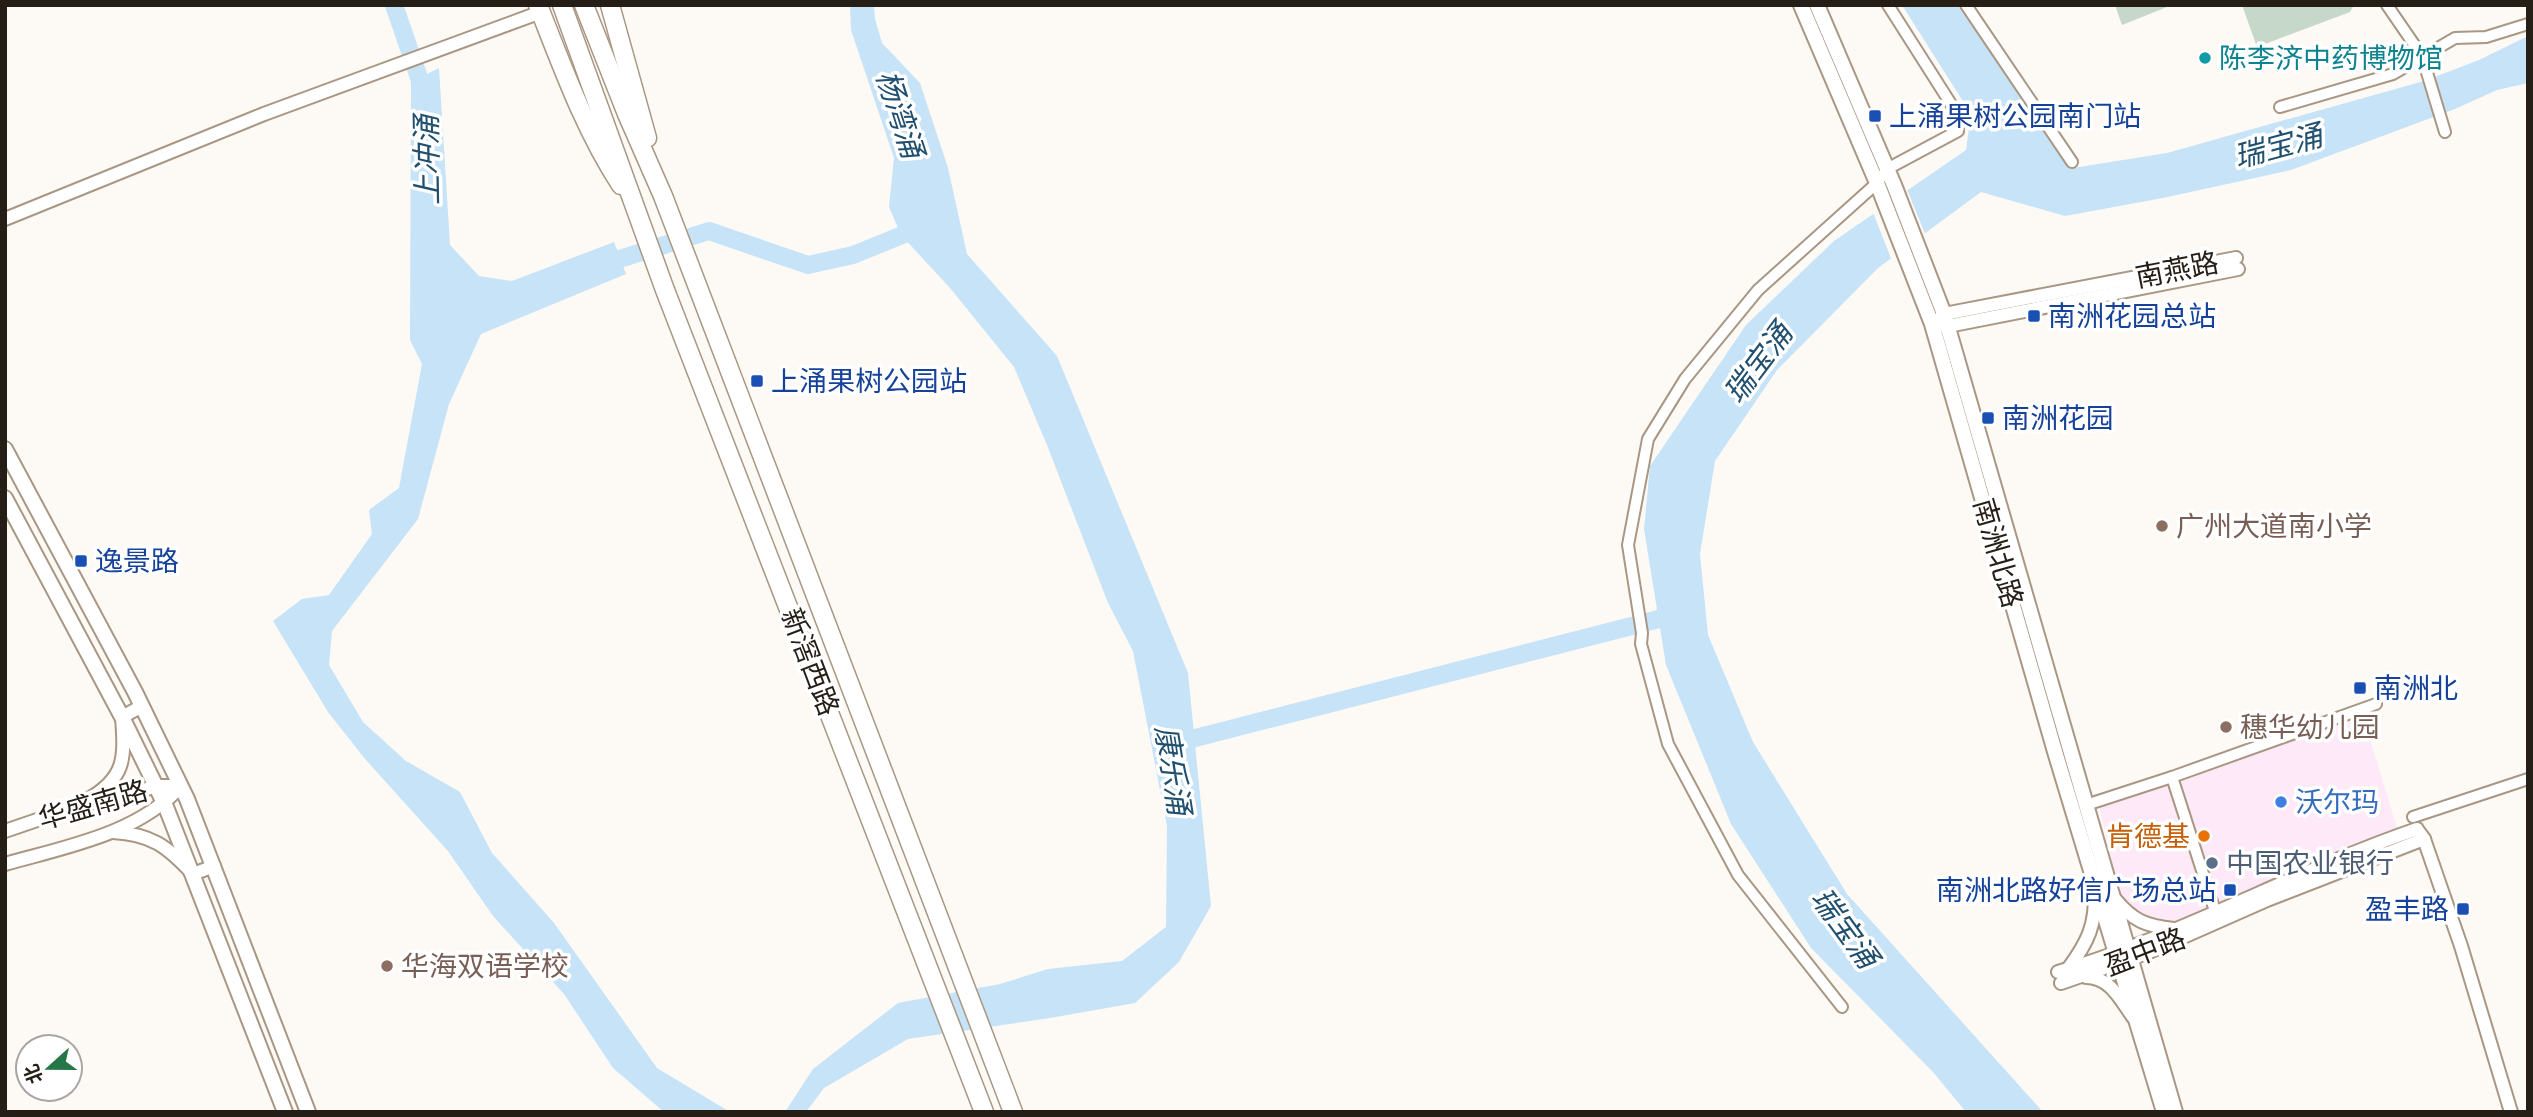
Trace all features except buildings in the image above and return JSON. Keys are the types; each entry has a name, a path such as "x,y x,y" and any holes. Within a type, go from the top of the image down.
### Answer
{"highway":[{"path":"562,5 638,212"},
{"path":"584,5 663,196"},
{"path":"539,8 607,164 638,212"},
{"path":"611,8 663,196"},
{"name":"新滘西路","path":"663,196 1013,1112"},
{"name":"新滘西路","path":"638,212 665,290 984,1112"}],"main road":[{"name":"南洲北路","path":"1801,5 1880,189 1932,324 2095,887 2123,956 2175,1112"},
{"name":"南洲北路","path":"1817,5 1894,185 1946,320 2111,894 2136,1023 2164,1112"},
{"path":"5,449 142,706 181,786 308,1112"},
{"path":"5,498 122,717 165,804 285,1112"}],"street":[{"path":"1842,1007 1738,875 1668,744 1641,645 1642,633 1628,545 1648,439 1685,379 1758,290 1880,189 1887,169 1958,131 1958,116 1888,5"},
{"path":"1966,5 2072,162"},
{"path":"2387,5 2422,56 2445,132"},
{"path":"5,219 264,114 539,8"},
{"path":"2280,107 2393,74 2455,38 2486,37 2528,24"},
{"name":"南燕路","path":"1932,324 2237,264"},
{"path":"2086,805 2172,778 2376,704"},
{"path":"78,806 108,786 122,765 122,717 142,706"},
{"path":"2172,778 2215,911"},
{"name":"盈中路","path":"2123,956 2267,900 2528,779"},
{"name":"华盛南路","path":"5,831 78,806 156,786 181,786"},
{"path":"5,864 109,832 165,804 181,786"},
{"path":"109,832 128,833 154,840 177,857 193,874 214,866"},
{"path":"2417,832 2502,1112"},
{"path":"2417,832 2461,946 2511,1112"},
{"name":"盈中路","path":"2123,956 2175,929 2318,866 2417,832"},
{"path":"2065,976 2091,934 2095,887"},
{"path":"2111,894 2127,914 2136,920 2175,929"},
{"path":"2065,976 2123,956"},
{"path":"2065,976 2089,977 2106,983 2136,1023"}],"shaded area":[{"path":"2363,716 2397,828 2170,924 2149,920 2132,909 2118,891 2099,806"}],"green space":[{"path":"2115,5 2172,5 2122,25"},
{"path":"2242,5 2354,5 2350,12 2257,47"}],"water":[{"path":"850,5 874,5 882,43 920,83 948,168 967,254 1057,356 1188,673 1211,906 1179,962 1135,1003 908,1039 824,1088 806,1112 785,1112 813,1069 898,1003 1000,984 1048,969 1122,961 1166,927 1167,826 1133,651 1108,603 1014,367 950,288 901,235 889,207 894,158 851,30"},
{"name":"瑞宝涌","path":"1902,5 1957,5 2073,168 2167,153 2424,81 2479,60 2528,36 2528,83 2497,90 2455,109 2291,170 2065,216 1981,192 1878,268 1777,370 1715,461 1700,554 1708,635 1753,742 1847,894 2043,1112 1966,1112 1933,1072 1811,948 1731,824 1666,665 1644,529 1650,466 1746,325 1834,241 1966,150 1971,114"},
{"path":"439,68 450,245 479,276 512,281 614,242 626,274 481,334 449,404 418,519 332,631 329,665 363,722 406,761 460,792 492,853 554,923 657,1068 730,1112 664,1112 613,1068 564,994 493,916 448,851 366,760 328,712 273,621 302,599 329,595 372,534 369,510 399,488 422,364 410,340 411,82"}],"pier":[{"path":"1906,187 1926,236 1892,261 1872,210"}],"waterway":[{"name":"上冲涌","path":"394,5 426,98"},
{"path":"597,266 709,231 808,265 853,255 922,227"},
{"name":"康乐涌","path":"1172,744 1659,619 1677,606"}],"place":[{"name":"陈李济中药博物馆","path":"2205,58"},
{"name":"上涌果树公园南门站","path":"1875,116"},
{"name":"南洲花园总站","path":"2034,316"},
{"name":"上涌果树公园站","path":"757,381"},
{"name":"南洲花园","path":"1988,418"},
{"name":"广州大道南小学","path":"2162,526"},
{"name":"逸景路","path":"81,561"},
{"name":"南洲北","path":"2360,688"},
{"name":"穗华幼儿园","path":"2226,727"},
{"name":"沃尔玛","path":"2281,802"},
{"name":"肯德基","path":"2204,836"},
{"name":"中国农业银行","path":"2212,863"},
{"name":"南洲北路好信广场总站","path":"2230,890"},
{"name":"盈丰路","path":"2463,909"},
{"name":"华海双语学校","path":"387,966"}],"water label":[{"name":"杨湾涌","path":"900,114"}]}
